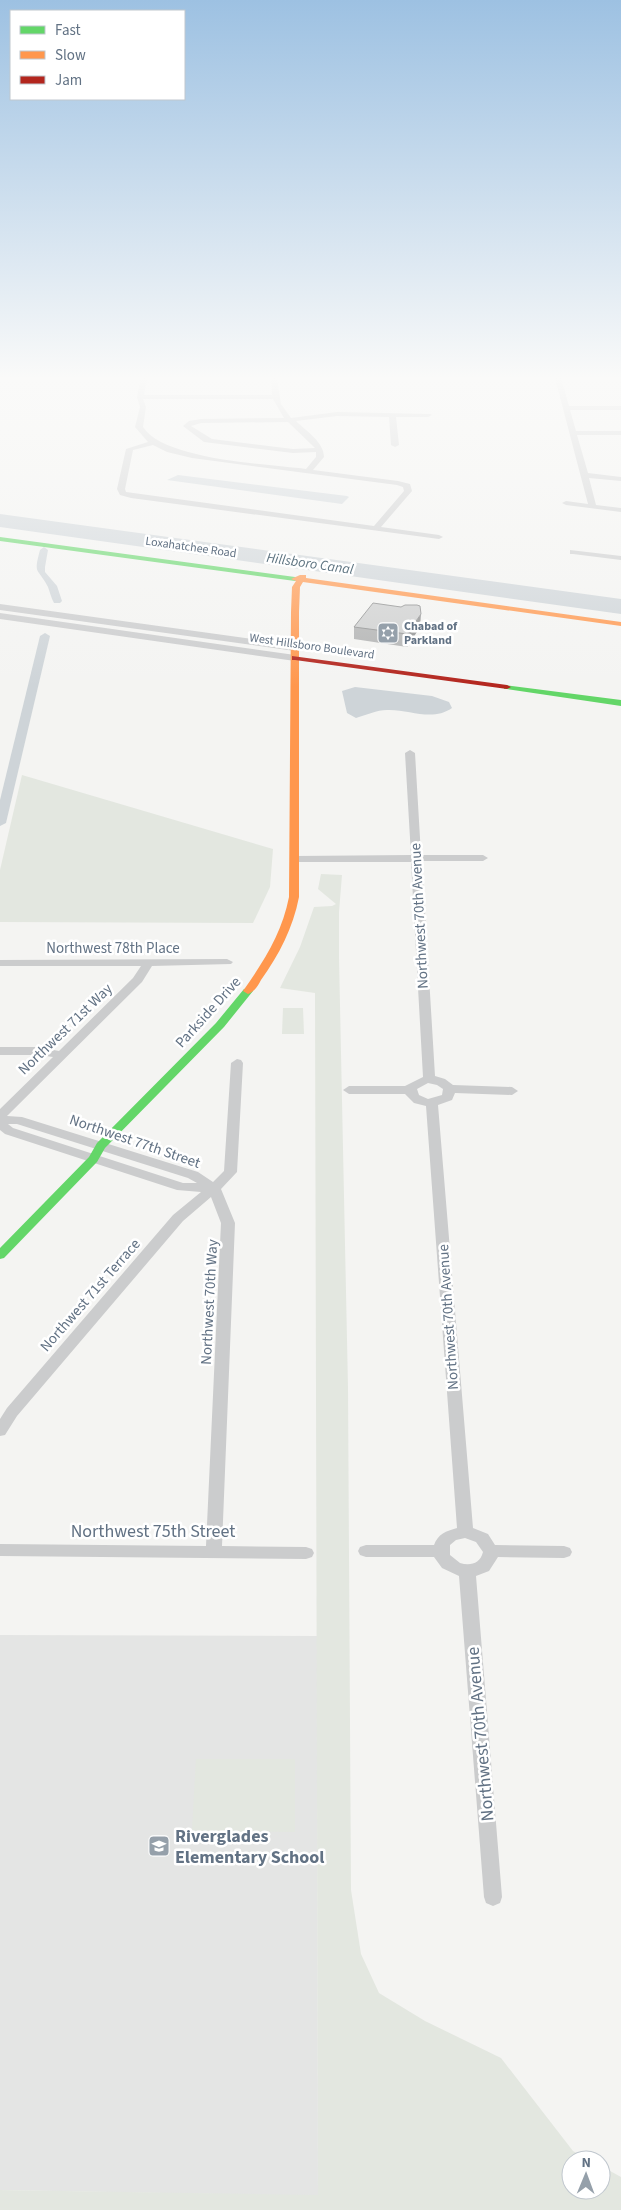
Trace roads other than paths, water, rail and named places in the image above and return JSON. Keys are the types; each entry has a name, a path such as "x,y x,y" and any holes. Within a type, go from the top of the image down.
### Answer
{"street":[{"path":"123,481 121,489 123,493 140,497 439,537"},
{"path":"376,528 408,491 407,486 391,481"},
{"path":"586,481 593,507"},
{"path":"566,504 621,510"},
{"name":"Loxahatchee Road","path":"0,534 319,582 621,624"},
{"name":"Loxahatchee Road","path":"0,539 301,579"},
{"path":"574,552 621,558"},
{"name":"Parkside Drive","path":"0,1255 93,1159 101,1146 241,1003 265,968 290,914 296,886 296,587 301,579"},
{"name":"West Hillsboro Boulevard","path":"0,607 621,703"},
{"name":"West Hillsboro Boulevard","path":"0,616 621,693"},
{"name":"Northwest 70th Avenue","path":"410,753 429,1079"},
{"path":"296,859 483,858"},
{"name":"Northwest 78th Place","path":"0,963 226,962"},
{"name":"Northwest 71st Way","path":"0,1116 138,980 148,963"},
{"path":"0,1051 38,1051 61,1055"},
{"path":"214,1188 230,1172 237,1063"},
{"path":"410,1090 414,1084 429,1079 440,1081 449,1090 512,1091"},
{"path":"349,1090 410,1090"},
{"path":"410,1090 411,1094 419,1101 432,1103 448,1097 449,1090"},
{"name":"Northwest 70th Avenue","path":"432,1103 465,1532"},
{"name":"Northwest 77th Street","path":"0,1121 18,1120 31,1124 193,1176 214,1188"},
{"name":"Northwest 77th Street","path":"0,1121 9,1131 20,1135 182,1187 214,1188"},
{"path":"20,1135 31,1124"},
{"path":"163,1181 174,1170"},
{"name":"Northwest 71st Terrace","path":"0,1430 47,1371 178,1218 214,1188"},
{"name":"Northwest 70th Way","path":"214,1188 228,1223 214,1552"},
{"path":"465,1532 482,1538 490,1551 487,1563 482,1567 466,1571 456,1570 447,1565 441,1558 439,1551 441,1543 447,1537 455,1533 465,1532"},
{"name":"Northwest 75th Street","path":"0,1550 306,1552"},
{"path":"366,1551 439,1551"},
{"path":"490,1551 564,1552"},
{"name":"Northwest 70th Avenue","path":"466,1571 493,1897"}],"water":[{"path":"175,481 227,481 349,497 342,504"},
{"name":"Hillsboro Canal","path":"0,514 621,599 621,614 0,527"},
{"path":"355,687 432,696 449,702 452,708 444,712 428,715 383,710 356,718 347,713 342,691"}],"waterway":[{"path":"44,550 40,567 41,572 52,586 57,601"},
{"path":"0,823 45,636"}],"place":[{"name":"Chabad of Parkland","path":"388,633"},
{"name":"Riverglades Elementary School","path":"159,1846"}]}
